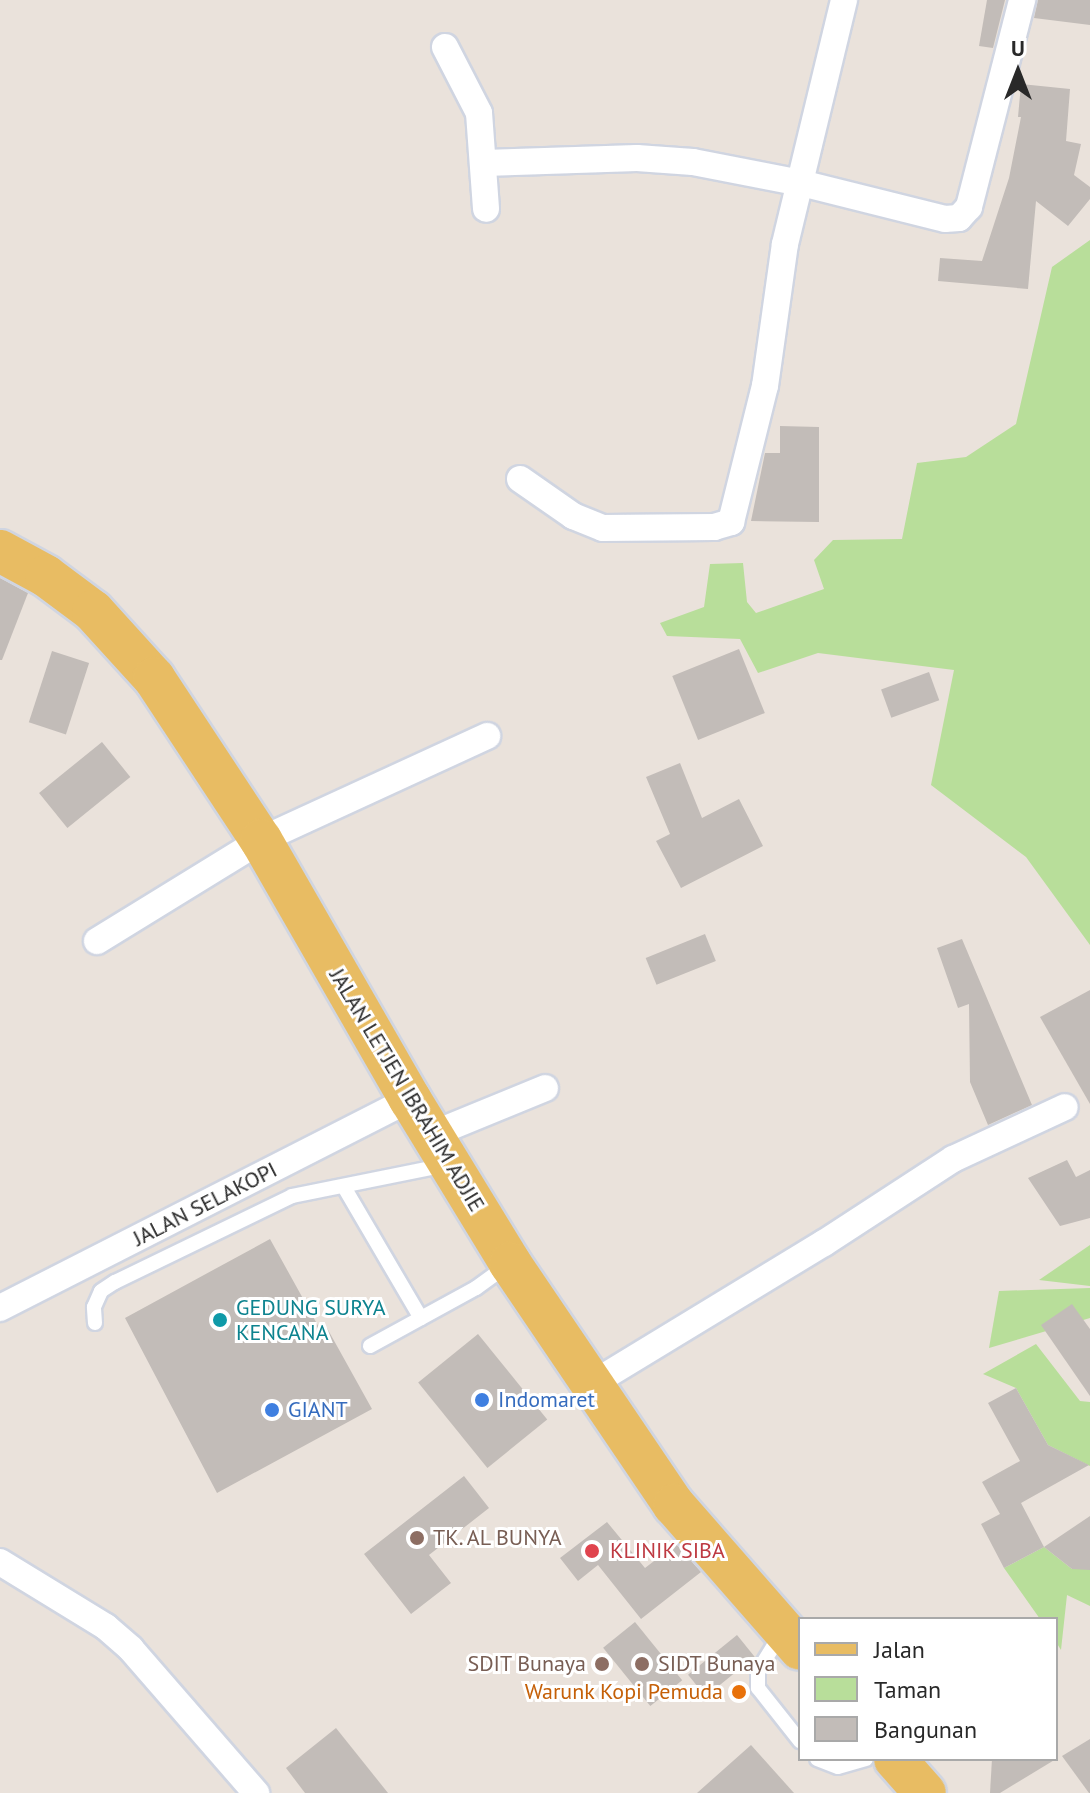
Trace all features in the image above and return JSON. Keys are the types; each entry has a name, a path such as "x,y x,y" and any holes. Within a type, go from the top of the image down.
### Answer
{"main road":[{"name":"JALAN LETJEN IBRAHIM ADJIE","path":"0,551 46,576 93,611 154,678 261,840 410,1099 510,1263 674,1505 792,1640"},
{"path":"897,1761 925,1793"}],"street":[{"path":"520,479 573,516 603,528 714,527 731,522 765,386 779,278 844,0"},
{"path":"484,163 662,159 801,183 945,219 965,215 1016,35 1022,0"},
{"path":"445,47 479,113 486,209"},
{"path":"97,941 261,840 487,736"},
{"path":"442,1149 545,1088"},
{"name":"JALAN SELAKOPI","path":"0,1308 410,1099"},
{"path":"592,1384 824,1243 953,1159 1065,1107"},
{"path":"0,1562 106,1627 131,1649 256,1793"}],"lane":[{"path":"95,1323 94,1307 101,1291 115,1282 292,1196 344,1187 442,1149"},
{"path":"344,1187 421,1318"},
{"path":"370,1346 476,1288 510,1263"},
{"path":"792,1640 758,1671 758,1688 798,1738"},
{"path":"822,1761 838,1767 859,1761"}],"green space":[{"path":"1090,240 1090,945 1026,857 931,785 954,670 818,653 758,673 740,639 667,636 660,623 704,607 710,564 743,563 747,602 756,613 824,589 814,560 833,540 902,539 917,463 966,457 1016,424 1052,267"},
{"path":"1090,1245 1090,1286 1039,1280"},
{"path":"1090,1288 1090,1318 989,1348 999,1291"},
{"path":"1036,1344 1080,1401 1090,1402 1090,1466 1048,1445 1016,1388 983,1374"},
{"path":"1044,1547 1072,1569 1090,1565 1090,1606 1067,1595 1061,1650 1058,1645 1058,1617 1039,1617 1004,1568"}],"building":[{"path":"987,0 1005,0 993,48 979,46"},
{"path":"1038,0 1090,0 1090,25 1034,18"},
{"path":"1021,84 1070,89 1066,141 1081,144 1074,175 1090,187 1090,199 1068,226 1036,201 1028,289 938,281 940,258 982,261 1009,178 1021,117 1018,117"},
{"path":"780,426 819,427 819,522 751,521 765,453 780,453"},
{"path":"0,578 28,593 2,660 0,660"},
{"path":"739,649 765,713 698,740 672,676"},
{"path":"52,651 89,663 66,734 29,722"},
{"path":"929,672 939,700 891,718 881,689"},
{"path":"102,742 130,777 67,828 39,793"},
{"path":"680,763 702,818 739,799 763,846 681,888 656,841 670,834 646,777"},
{"path":"705,934 716,961 657,985 646,958"},
{"path":"962,939 1032,1105 988,1125 970,1082 969,1004 958,1008 937,948"},
{"path":"1090,990 1090,1104 1040,1017"},
{"path":"1067,1160 1076,1177 1090,1170 1090,1218 1060,1226 1028,1178"},
{"path":"270,1239 321,1331 327,1328 372,1409 217,1493 125,1318"},
{"path":"1072,1304 1090,1329 1090,1396 1041,1325"},
{"name":"Indomaret","path":"478,1334 547,1419 487,1468 418,1382"},
{"path":"1016,1388 1048,1445 1089,1465 1021,1503 1044,1547 1004,1568 981,1524 1000,1514 982,1482 1020,1461 988,1403"},
{"name":"TK. AL BUNYA","path":"464,1476 489,1508 429,1555 451,1583 411,1614 364,1554"},
{"path":"1090,1516 1090,1570 1072,1569 1044,1547"},
{"path":"607,1522 645,1568 676,1544 701,1572 641,1619 598,1565 578,1581 560,1558"},
{"name":"SIDT Bunaya","path":"635,1622 682,1680 650,1706 603,1648"},
{"path":"737,1635 755,1657 706,1696 688,1675"},
{"path":"336,1728 388,1793 305,1793 286,1768"},
{"path":"1090,1739 1090,1793 1089,1793 1062,1756"},
{"path":"751,1745 794,1793 697,1793"},
{"path":"992,1761 1053,1761 1000,1793 990,1793"}],"place":[{"name":"GEDUNG SURYA KENCANA","path":"220,1320"},
{"name":"Indomaret","path":"482,1400"},
{"name":"GIANT","path":"272,1410"},
{"name":"TK. AL BUNYA","path":"417,1538"},
{"name":"KLINIK SIBA","path":"592,1551"},
{"name":"SDIT Bunaya","path":"602,1664"},
{"name":"SIDT Bunaya","path":"642,1664"},
{"name":"Warunk Kopi Pemuda","path":"739,1692"}]}
